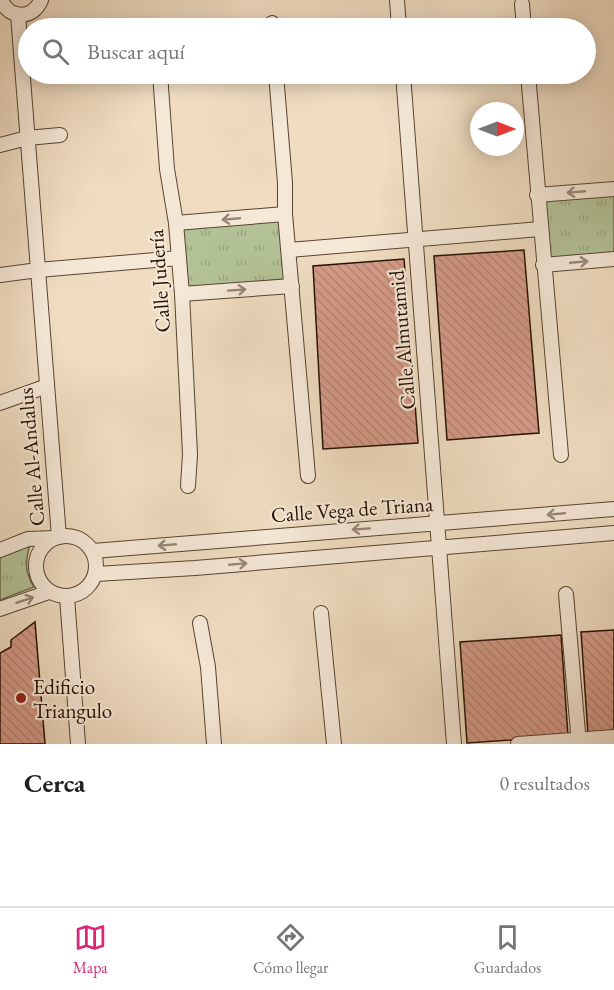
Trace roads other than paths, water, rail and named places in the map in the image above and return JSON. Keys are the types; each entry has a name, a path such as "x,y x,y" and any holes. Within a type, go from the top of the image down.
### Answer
{"street":[{"path":"1,0 7,10 18,15 35,10 41,0"},
{"path":"397,0 398,18"},
{"path":"522,4 523,18"},
{"name":"Calle Al-Andalus","path":"23,84 57,537"},
{"name":"Calle Judería","path":"161,84 167,169 177,223 182,294 190,454 188,486"},
{"path":"277,84 285,183 285,214 308,476"},
{"name":"Calle Almutamid","path":"404,84 454,744"},
{"path":"529,84 561,456"},
{"path":"0,145 27,138 60,135"},
{"path":"537,195 614,189"},
{"path":"177,223 285,214"},
{"path":"289,250 540,230"},
{"path":"0,275 179,258"},
{"path":"543,265 614,259"},
{"path":"182,294 292,286"},
{"path":"0,403 47,386"},
{"name":"Calle Vega de Triana","path":"93,551 614,509"},
{"name":"Calle Vega de Triana","path":"96,574 195,568 614,533"},
{"path":"0,550 28,539 69,536 86,543 96,558 96,574 85,590 67,597 58,596 49,591 38,578 36,560 45,544 57,537"},
{"path":"0,609 49,591"},
{"path":"566,594 578,743"},
{"path":"67,597 78,744"},
{"path":"321,614 334,744"},
{"path":"200,623 208,667 214,744"},
{"path":"519,744 578,743 614,737"}],"place":[{"name":"Edificio Triangulo","path":"21,698"}]}
